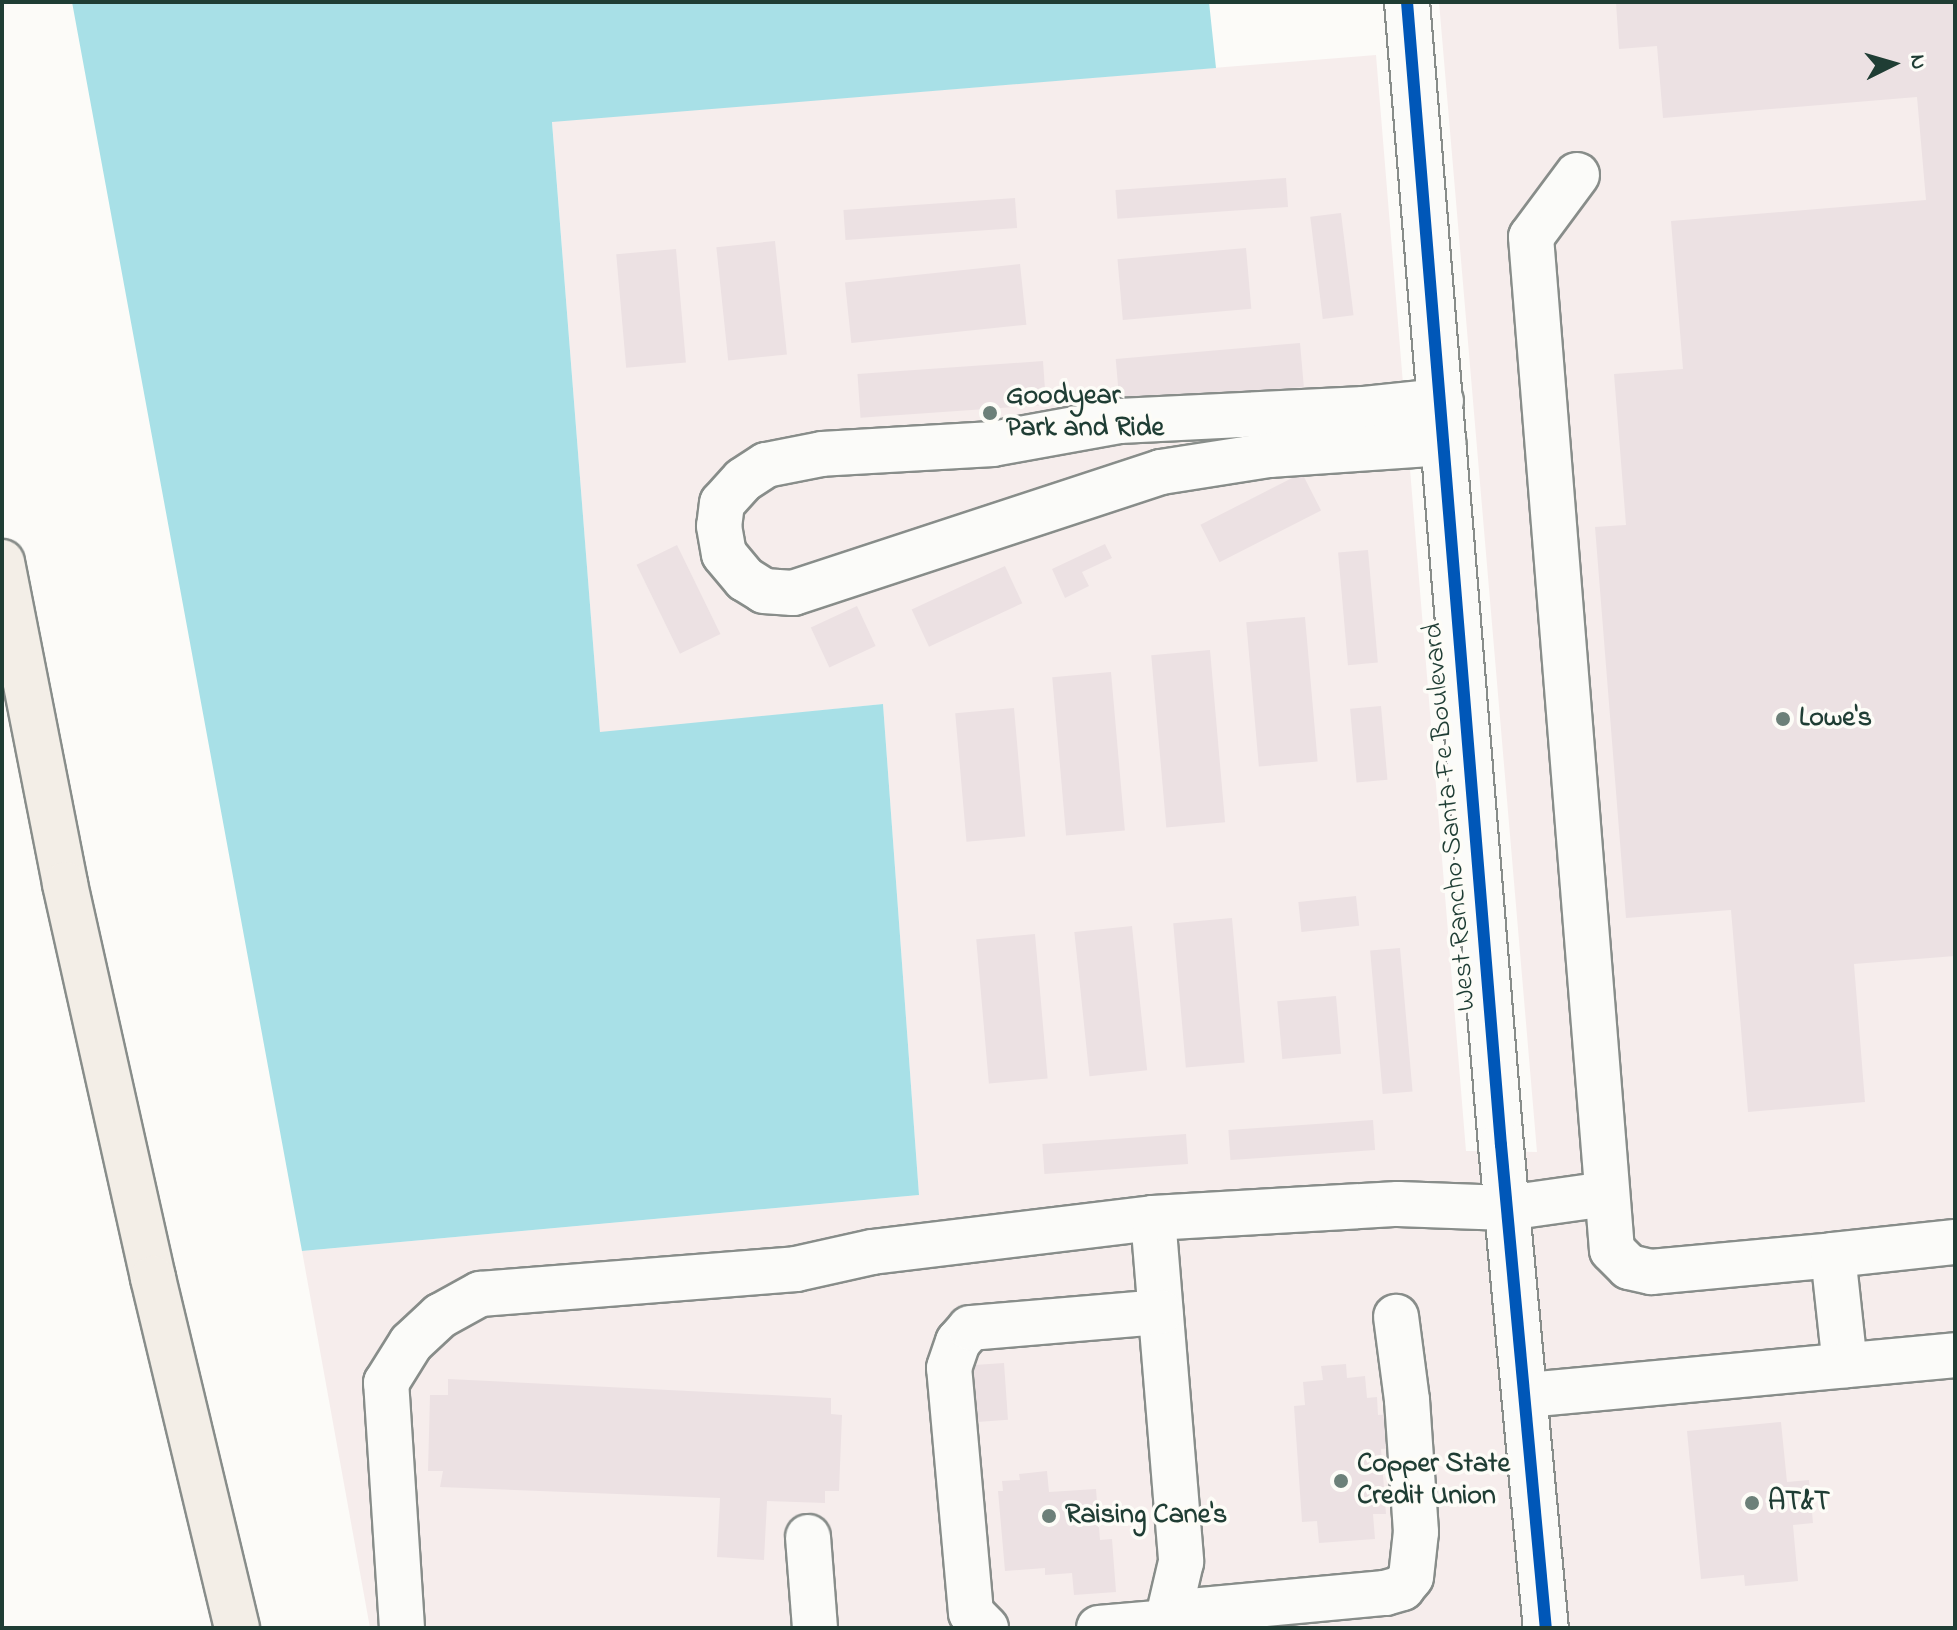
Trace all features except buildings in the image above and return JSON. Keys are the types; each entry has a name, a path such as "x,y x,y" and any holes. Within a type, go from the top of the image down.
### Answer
{"highway":[{"path":"2,562 65,884 153,1278 237,1628"}],"street":[{"name":"West Rancho Santa Fe Boulevard","path":"1407,2 1507,1208 1546,1628"},
{"path":"1577,175 1531,237 1612,1250 1629,1267 1651,1272 1955,1242"},
{"path":"1364,409 1442,422 1161,472 793,593 764,591 745,579 724,554 719,526 722,503 743,480 766,465 822,454 993,444 1119,421 1364,409"},
{"path":"402,1628 386,1383 411,1343 440,1316 480,1294 796,1269 872,1252 1153,1218 1398,1204 1507,1208 1606,1194"},
{"path":"1153,1218 1181,1562 1169,1621"},
{"path":"1833,1255 1845,1365"},
{"path":"986,1628 971,1613 949,1368 958,1342 970,1328 1160,1312"},
{"path":"1099,1628 1169,1621 1398,1585 1416,1532 1407,1400 1396,1317"},
{"path":"1526,1395 1955,1355"},
{"path":"1294,1600 1330,1579 1378,1572 1395,1555 1399,1532 1392,1415 1401,1370"},
{"path":"808,1537 815,1628"}],"shaded area":[{"path":"1439,2 1955,2 1955,1628 370,1628 302,1251 919,1195 883,704 600,733 552,121 1376,55 1466,1151 1537,1152"}],"water":[{"path":"72,2 1209,2 1216,68 552,122 600,732 883,704 919,1195 302,1251"}],"cycle path":[{"path":"1407,2 1501,1145 1546,1628"}],"place":[{"name":"Goodyear Park and Ride","path":"990,413"},
{"name":"Lowe's","path":"1783,719"},
{"name":"Copper State Credit Union","path":"1341,1481"},
{"name":"AT&T","path":"1752,1503"},
{"name":"Raising Cane's","path":"1049,1516"}]}
